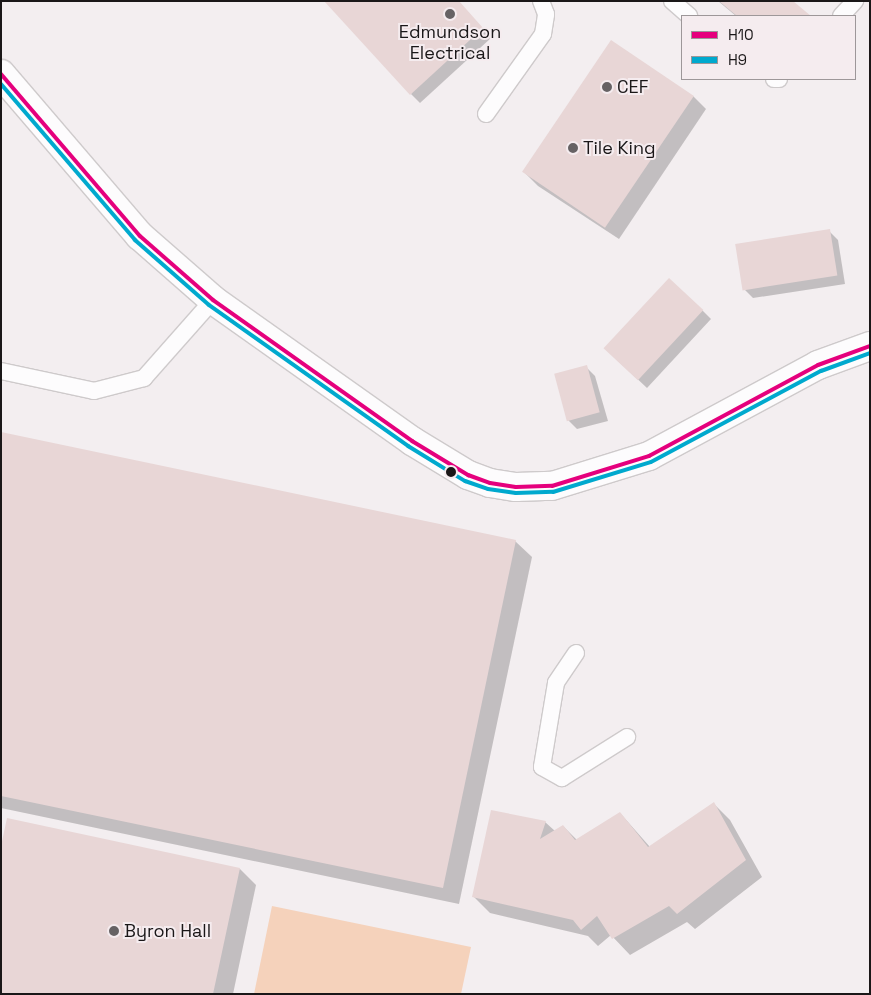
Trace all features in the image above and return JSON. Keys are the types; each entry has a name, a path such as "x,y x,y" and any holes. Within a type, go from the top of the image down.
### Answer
{"street":[{"path":"1,74 140,236 213,300 435,456 468,475 516,487 552,486 649,456 818,365 870,346"}],"lane":[{"path":"486,114 543,34 546,14 541,1"},
{"path":"672,1 688,15"},
{"path":"842,15 855,1"},
{"path":"1,371 94,390 144,378 213,300"},
{"path":"576,653 556,683 542,767 562,778 627,737"}],"shaded area":[{"path":"272,906 471,947 461,994 254,994"}],"building":[{"path":"324,1 459,1 483,28 410,95"},
{"path":"719,1 793,1 810,15 736,15"},
{"path":"611,40 694,96 605,228 522,172"},
{"path":"830,229 837,275 743,290 735,244"},
{"path":"669,278 703,310 638,380 604,348"},
{"path":"587,365 600,412 567,421 554,374"},
{"path":"1,432 516,540 443,888 1,796"},
{"path":"714,802 746,860 677,914 669,906 612,939 597,916 581,930 573,920 472,897 491,810 546,821 540,839 563,825 575,840 620,812 648,847"},
{"name":"Byron Hall","path":"7,818 240,868 213,994 1,994 1,846"}],"transit line":[{"name":"H10","path":"1,74 140,236 213,300 412,441 468,475 490,483 516,487 552,486 649,456 818,365 870,346"},
{"name":"H9","path":"1,84 135,240 209,305 408,446 465,481 488,489 516,493 553,492 651,462 821,371 870,353"}],"place":[{"name":"Edmundson Electrical","path":"450,14"},
{"name":"CEF","path":"607,87"},
{"name":"Tile King","path":"573,148"},
{"name":"Byron Hall","path":"114,931"}]}
